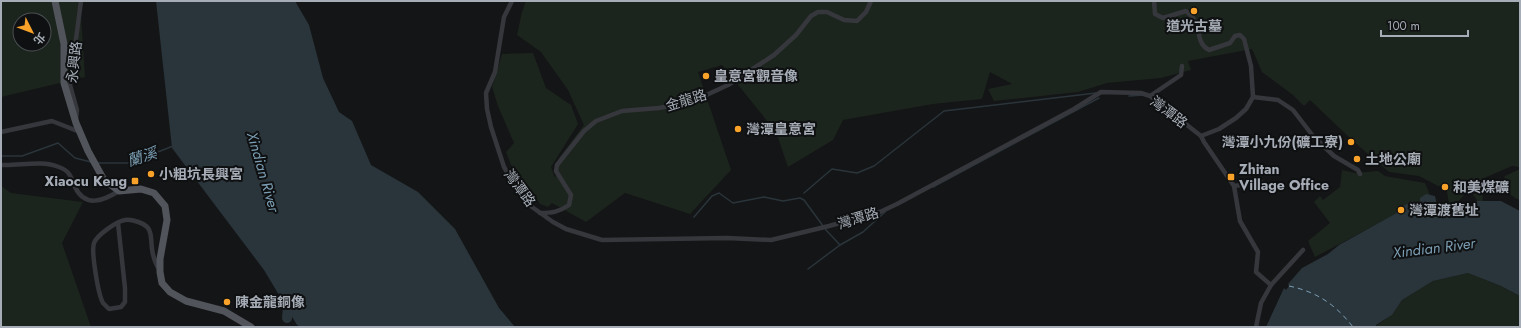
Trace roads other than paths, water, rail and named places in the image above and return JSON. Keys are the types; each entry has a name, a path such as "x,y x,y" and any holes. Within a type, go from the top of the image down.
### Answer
{"main road":[{"path":"56,1 64,44 64,83 76,123 88,151 104,180 119,191 141,189 154,192 165,206 167,220 160,259 162,284 170,292 186,301 224,311 251,327"}],"street":[{"name":"永興路","path":"76,123 77,110 70,85 81,1"},
{"name":"灣潭路","path":"512,1 504,16 495,72 486,93 490,127 504,167 515,186 532,207 566,229 602,240 727,238 771,240 880,212 915,195 1067,113 1101,92 1141,93 1150,96 1201,136 1234,186 1240,221 1258,252 1256,272 1271,285"},
{"name":"金龍路","path":"540,213 561,211 569,205 571,196 556,171 557,165 584,131 596,121 622,111 659,108 702,97 728,86 774,55 796,35 811,16 818,12 827,12 844,20 857,21 866,12 871,1"},
{"path":"1154,1 1155,14 1163,18 1186,11 1194,19 1204,48 1209,50 1230,43 1235,36 1240,35 1244,40 1251,66 1253,97 1246,109 1236,118 1218,129 1201,136"},
{"path":"1150,96 1181,75 1182,66"},
{"path":"1253,97 1278,100 1293,110 1312,136 1334,156 1358,170 1360,174"},
{"path":"1,132 52,121 80,132"},
{"path":"1,165 41,164 58,166 67,170 72,176 80,195 88,200 100,201 119,191"},
{"path":"1234,186 1261,182"},
{"path":"118,222 125,280 125,298 121,307 110,309 103,303 100,296 93,256 93,246 98,238 118,222 126,219 146,226 149,230 156,263 160,272"},
{"path":"1256,327 1261,303 1271,285 1303,250"}],"water":[{"name":"Xindian River","path":"156,1 295,1 309,25 323,78 339,112 352,121 371,165 418,192 455,229 499,308 515,327 301,327 297,325 264,270 172,148"},
{"name":"Xindian River","path":"1426,194 1435,196 1437,205 1445,210 1464,204 1466,213 1472,213 1475,201 1501,201 1520,211 1520,296 1501,286 1468,273 1433,281 1402,300 1392,315 1376,325 1376,327 1266,327 1284,288 1286,290 1289,286 1288,284 1302,268 1328,254 1339,245 1404,209 1403,206 1413,201 1417,207 1420,207 1420,198"}],"waterway":[{"path":"804,193 832,169 857,173 874,166 944,111 1096,93"},
{"path":"1129,96 1143,95"},
{"path":"1153,96 1167,102 1186,118 1185,122"},
{"path":"933,187 1099,98"},
{"name":"蘭溪","path":"1,156 22,156 58,143 75,158 91,162"},
{"name":"蘭溪","path":"98,163 130,163 173,146"},
{"path":"694,217 712,196 719,193 733,203 764,197 783,201 800,198 804,200 826,230 840,245"},
{"path":"808,269 840,245 863,232 885,212"},
{"path":"287,318 289,295"}],"place":[{"name":"道光古墓","path":"1194,11"},
{"name":"皇意宮觀音像","path":"706,76"},
{"name":"灣潭皇意宮","path":"738,129"},
{"name":"灣潭小九份(礦工寮)","path":"1351,142"},
{"name":"土地公廟","path":"1357,159"},
{"name":"小粗坑長興宮","path":"151,174"},
{"name":"Zhitan Village Office","path":"1231,177"},
{"name":"Xiaocu Keng","path":"135,181"},
{"name":"和美煤礦","path":"1445,187"},
{"name":"灣潭渡舊址","path":"1401,210"},
{"name":"陳金龍銅像","path":"227,302"}]}
